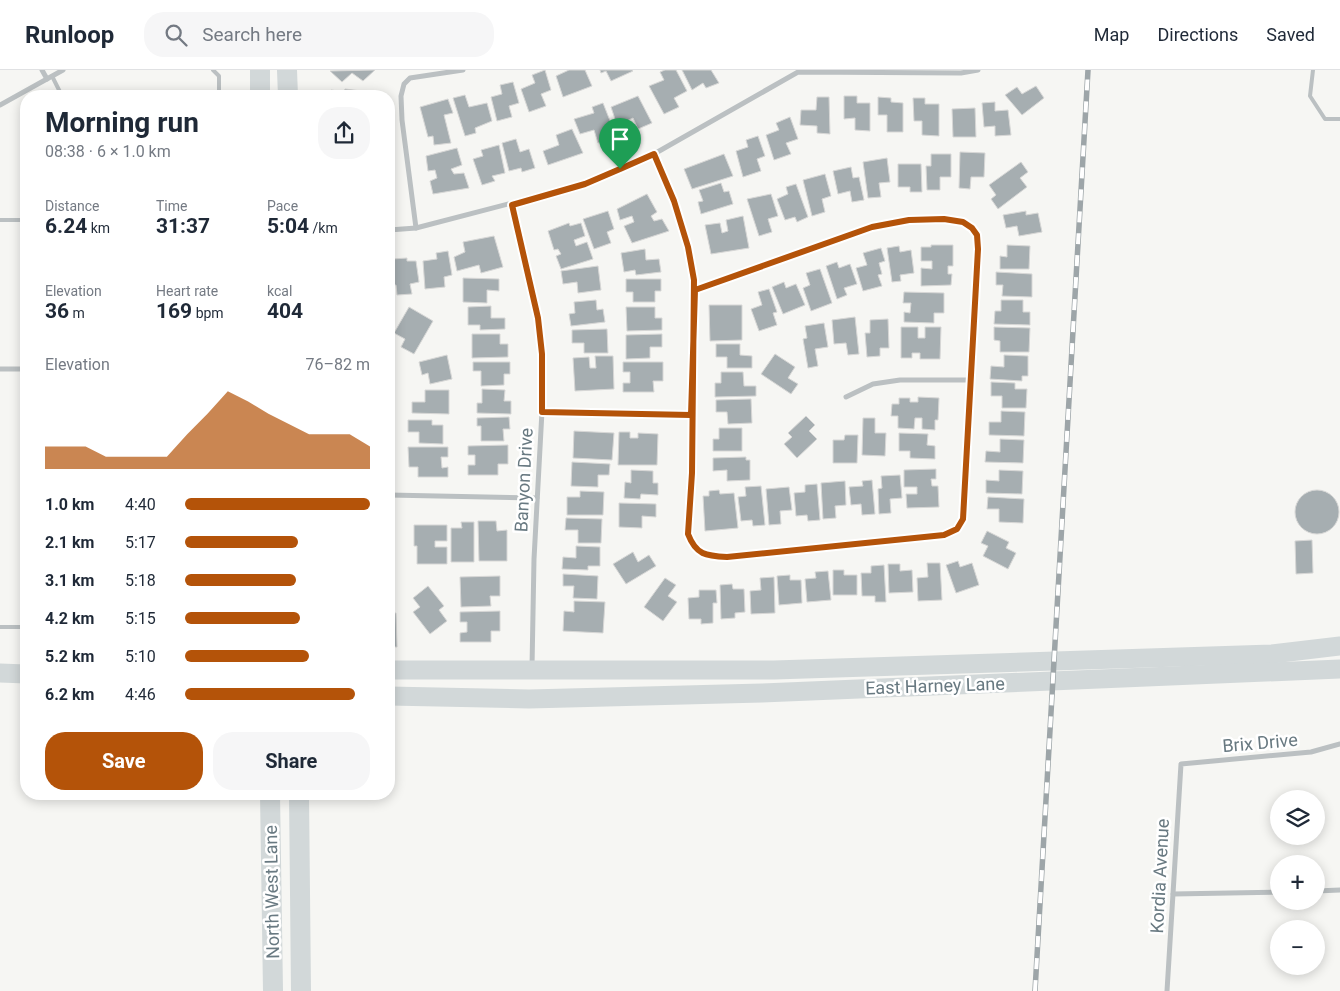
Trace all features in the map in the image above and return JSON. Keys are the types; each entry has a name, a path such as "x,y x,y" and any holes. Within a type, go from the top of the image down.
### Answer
{"main road":[{"path":"260,70 260,90"},
{"path":"287,70 288,90"},
{"name":"East Harney Lane","path":"395,670 774,670 1272,654 1340,646"},
{"name":"East Harney Lane","path":"395,696 530,699 959,686 1340,669"},
{"path":"0,673 20,674"},
{"name":"North West Lane","path":"270,800 273,991"},
{"name":"North West Lane","path":"298,800 301,991"}],"street":[{"path":"42,70 50,78"},
{"path":"28,90 63,70"},
{"path":"416,228 402,120 401,96 404,84 410,78 462,70"},
{"path":"395,230 416,228 512,205 585,184 654,154 798,71 969,72 978,70"},
{"path":"0,105 20,94"},
{"path":"654,154 674,201 688,247 695,290 688,534 693,546 710,556 727,557 952,533 963,519 978,249 977,235 972,228 963,222 944,219 909,220 872,227 695,290"},
{"name":"Banyon Drive","path":"512,205 538,318 542,354 542,412 537,498 532,670"},
{"path":"0,369 20,369"},
{"path":"846,397 873,384 900,380 970,380"},
{"path":"542,412 691,415"},
{"path":"395,495 537,498"},
{"name":"Brix Drive","path":"1181,764 1311,752 1340,744"},
{"name":"Kordia Avenue","path":"1167,991 1181,764"},
{"path":"1325,891 1340,890"},
{"path":"1173,894 1270,892"}],"lane":[{"path":"213,70 219,76 220,90"},
{"path":"1313,70 1310,96 1325,119 1340,119"},
{"path":"50,78 58,90"},
{"path":"0,220 20,220"},
{"path":"0,627 20,627"}],"building":[{"path":"375,70 363,81 352,73 342,82 330,71"},
{"path":"545,70 551,90 541,94 546,106 529,112 521,89 535,83 532,75"},
{"path":"569,70 585,70 592,86 563,97 556,76"},
{"path":"600,70 633,71 611,81 606,71 601,73"},
{"path":"676,70 687,91 674,98 679,107 664,114 649,86 664,80 660,72"},
{"path":"682,70 711,70 719,83 706,88 703,83 692,90"},
{"path":"513,82 519,103 509,106 512,117 497,121 491,97 502,94 500,85"},
{"path":"1036,86 1044,98 1022,115 1005,95 1017,87 1022,94"},
{"path":"465,95 469,107 487,103 492,121 475,128 476,133 465,136 453,98"},
{"path":"638,96 652,123 638,129 633,118 617,125 611,107"},
{"path":"844,96 857,96 857,103 870,103 870,131 855,130 855,118 844,119"},
{"path":"817,97 829,97 830,134 817,133 817,126 800,125 801,110 816,110"},
{"path":"878,97 891,98 891,102 903,103 903,132 887,132 887,115 878,115"},
{"path":"913,98 925,98 925,104 939,104 939,136 922,135 922,121 914,121"},
{"path":"448,99 453,113 444,115 451,143 434,145 433,136 428,137 420,107"},
{"path":"995,102 995,111 1008,110 1011,135 995,136 995,126 984,127 982,103"},
{"path":"603,103 616,136 598,143 594,130 580,134 574,119 594,113 592,107"},
{"path":"975,108 976,137 953,137 952,109"},
{"path":"790,117 798,139 786,143 791,154 774,160 766,135 779,130 776,123"},
{"path":"572,129 583,153 548,165 543,151 559,145 556,135"},
{"path":"758,136 765,156 757,159 761,171 743,177 736,151 748,147 746,140"},
{"path":"516,139 520,152 529,149 535,168 522,172 521,168 509,171 502,143"},
{"path":"499,145 505,173 492,176 495,181 482,185 473,159 483,156 481,150"},
{"path":"457,148 462,165 451,169 454,174 464,173 469,188 433,194 430,181 437,178 435,170 428,171 426,156"},
{"path":"960,152 985,153 984,177 971,177 970,189 959,188"},
{"path":"724,154 733,176 692,189 684,169"},
{"path":"931,154 951,154 951,177 940,177 940,190 927,190 926,166 931,166"},
{"path":"887,158 890,182 879,183 881,197 868,198 863,162"},
{"path":"1021,162 1028,172 1020,178 1027,187 998,209 991,199 996,195 989,185"},
{"path":"898,164 921,164 922,192 910,192 910,187 898,187"},
{"path":"851,167 853,178 859,177 864,200 852,202 850,191 838,194 833,171"},
{"path":"825,174 831,196 822,199 825,212 812,216 803,180"},
{"path":"721,183 724,192 729,191 733,204 701,214 698,202 703,201 699,190"},
{"path":"796,184 808,217 797,222 795,217 785,220 777,199 788,194 786,187"},
{"path":"647,194 657,212 651,216 654,221 662,219 669,231 632,243 624,226 634,222 632,216 620,220 617,209"},
{"path":"771,194 778,216 768,219 772,232 759,236 747,199"},
{"path":"608,211 614,229 607,232 611,243 594,249 583,219"},
{"path":"1026,211 1026,215 1038,213 1042,232 1019,236 1017,226 1006,228 1003,215"},
{"path":"743,216 749,248 711,254 705,225 720,223 722,233 728,231 726,220"},
{"path":"569,223 570,226 581,223 585,236 574,240 576,246 587,242 593,259 561,269 556,256 561,254 558,249 554,250 548,231"},
{"path":"494,236 503,267 481,273 479,265 457,271 454,257 465,252 463,242"},
{"path":"931,245 953,245 953,266 948,266 948,274 952,274 951,285 921,286 921,268 932,269 932,261 921,261 921,247 931,247"},
{"path":"1007,245 1030,246 1029,269 1000,269 1000,256 1007,257"},
{"path":"899,246 900,252 911,250 914,273 900,275 901,281 892,282 887,248"},
{"path":"881,248 885,261 879,263 882,274 878,275 882,286 863,291 856,268 867,265 863,253"},
{"path":"645,249 646,260 659,259 661,272 636,275 635,270 624,272 621,253"},
{"path":"448,251 452,275 444,277 445,287 425,289 423,261 437,259 436,253"},
{"path":"407,258 407,261 416,261 419,282 410,284 412,294 397,295 395,259"},
{"path":"837,262 839,268 850,264 857,284 844,288 847,295 837,299 826,266"},
{"path":"598,266 601,290 578,293 577,282 563,284 561,271"},
{"path":"820,269 832,303 811,311 803,288 810,285 806,273"},
{"path":"996,272 1032,274 1032,297 1002,296 1003,285 996,285"},
{"path":"463,278 499,279 499,291 487,290 487,303 463,302"},
{"path":"626,279 661,279 661,291 655,291 655,302 633,302 633,292 626,292"},
{"path":"784,282 786,288 796,284 805,305 783,314 772,287"},
{"path":"769,289 777,312 773,313 777,325 759,331 751,309 762,305 758,292"},
{"path":"904,292 944,293 944,313 934,313 934,323 904,322 904,312 910,313 911,303 903,303"},
{"path":"596,300 597,310 603,309 605,322 571,326 569,314 575,313 574,302"},
{"path":"1001,300 1023,300 1023,312 1030,312 1030,325 994,324 995,311 1001,311"},
{"path":"709,305 742,305 742,340 710,341"},
{"path":"491,306 491,318 505,318 505,329 480,330 480,325 468,325 468,307"},
{"path":"409,307 433,321 414,354 401,347 405,339 395,334"},
{"path":"626,307 655,307 655,318 662,318 662,330 627,331"},
{"path":"855,317 859,354 848,355 846,343 834,344 832,320"},
{"path":"888,319 889,348 880,348 880,356 867,357 865,333 870,333 870,320"},
{"path":"824,323 828,347 815,349 818,366 808,368 803,339 807,338 805,326"},
{"path":"901,327 918,327 918,338 925,338 925,327 941,327 940,359 920,359 920,353 912,353 912,358 901,358"},
{"path":"994,327 1030,328 1029,352 1000,352 1000,341 994,340"},
{"path":"607,329 608,353 584,353 584,343 572,343 572,330"},
{"path":"472,334 500,334 500,344 508,344 508,357 472,358"},
{"path":"662,334 662,347 650,347 650,358 626,359 626,335"},
{"path":"716,344 740,344 740,355 752,356 752,368 727,368 727,357 716,357"},
{"path":"775,354 795,367 788,378 798,384 791,394 761,374"},
{"path":"447,355 452,379 430,384 428,373 422,375 419,362"},
{"path":"1004,355 1028,356 1028,376 1022,376 1022,381 990,379 991,366 1004,367"},
{"path":"595,356 613,356 614,389 575,391 573,358 589,357 590,368 596,368"},
{"path":"473,362 510,362 510,374 504,374 504,385 481,386 481,371 473,371"},
{"path":"623,362 663,362 663,381 653,381 654,392 623,392 623,383 630,383 630,372 623,372"},
{"path":"721,372 743,372 744,386 756,386 756,396 715,397 715,383 721,383"},
{"path":"991,382 1015,383 1015,389 1027,389 1026,408 1002,408 1002,396 991,396"},
{"path":"482,389 505,390 504,401 511,401 511,414 477,413 477,403 482,403"},
{"path":"425,390 449,390 449,414 412,413 412,402 425,402"},
{"path":"918,397 939,398 938,420 935,420 935,430 922,429 922,418 915,418 914,429 898,428 898,416 891,416 892,404 899,404 899,398 910,398 910,402 918,402"},
{"path":"751,399 752,423 728,424 727,412 716,412 716,400"},
{"path":"1001,411 1025,412 1024,436 989,435 989,422 1001,422"},
{"path":"806,416 815,425 809,431 817,439 797,458 784,444 792,437 788,433"},
{"path":"509,417 510,429 503,429 504,441 481,441 481,426 477,426 477,418"},
{"path":"863,418 875,418 875,433 886,433 885,456 862,455"},
{"path":"408,420 432,420 432,425 443,425 443,444 419,443 419,432 408,432"},
{"path":"719,428 742,428 742,451 713,451 713,439 719,439"},
{"path":"574,431 614,433 612,460 573,458"},
{"path":"619,432 630,432 630,438 638,438 638,433 658,434 657,465 618,465"},
{"path":"899,433 928,434 927,445 935,446 935,459 910,458 910,451 899,451"},
{"path":"845,435 858,435 857,463 833,463 833,440 844,440"},
{"path":"1000,439 1024,440 1023,463 985,462 986,451 1000,452"},
{"path":"508,445 508,464 498,464 498,475 468,475 468,465 475,465 475,455 468,455 468,446"},
{"path":"408,447 448,447 448,457 441,457 442,468 448,467 448,477 418,477 418,467 409,467"},
{"path":"746,457 746,460 750,460 750,480 727,481 727,470 713,471 713,458"},
{"path":"572,462 610,464 609,475 598,475 598,487 571,486"},
{"path":"936,469 936,479 931,479 932,486 938,486 939,507 907,508 906,494 917,494 917,487 904,487 904,470"},
{"path":"631,470 653,471 653,483 658,483 658,495 641,494 640,499 624,498 625,482 631,483"},
{"path":"999,470 1023,471 1022,494 986,493 986,480 999,481"},
{"path":"900,475 902,498 890,499 891,513 879,514 878,489 882,488 881,476"},
{"path":"872,480 875,514 862,515 861,504 851,505 849,487 863,486 862,481"},
{"path":"845,481 846,505 835,506 836,518 823,519 821,483"},
{"path":"817,484 820,520 808,521 807,515 796,516 794,493 805,492 805,485"},
{"path":"761,486 765,525 753,526 752,520 741,521 738,497 746,496 745,487"},
{"path":"789,487 792,510 780,511 781,524 769,525 766,489"},
{"path":"719,490 720,494 734,493 738,528 705,531 703,496 709,496 709,491"},
{"path":"1317,490 1329,494 1335,500 1339,512 1335,524 1329,530 1317,534 1305,530 1299,524 1295,512 1299,500 1305,494"},
{"path":"580,491 604,492 603,515 567,515 567,497 580,497"},
{"path":"988,497 1024,499 1023,523 999,522 999,509 987,509"},
{"path":"619,503 656,504 656,517 642,516 642,528 619,527"},
{"path":"566,518 602,519 601,543 578,543 578,530 565,530"},
{"path":"478,521 496,521 497,531 507,530 507,561 479,561"},
{"path":"461,522 474,522 474,562 451,562 451,528 462,528"},
{"path":"414,525 447,525 447,541 435,541 435,547 447,547 447,564 417,564 417,546 414,546"},
{"path":"987,531 1009,542 1006,548 1016,553 1008,569 983,556 988,546 981,543"},
{"path":"1312,540 1313,573 1296,574 1295,541"},
{"path":"576,546 600,547 600,566 588,566 588,570 562,569 563,557 576,558"},
{"path":"633,552 638,562 649,555 656,566 626,584 613,564"},
{"path":"958,561 960,567 972,563 979,585 956,593 946,565"},
{"path":"927,563 940,563 942,600 918,601 917,578 928,577"},
{"path":"888,564 900,564 900,571 912,570 913,592 889,593"},
{"path":"884,565 886,602 875,602 875,596 862,596 861,573 871,573 871,566"},
{"path":"833,570 844,570 844,575 857,575 857,595 833,595"},
{"path":"828,571 831,600 807,602 805,579 816,578 815,572"},
{"path":"563,574 598,576 597,599 573,598 574,586 563,586"},
{"path":"790,575 790,580 801,580 802,603 779,605 777,576"},
{"path":"500,576 500,596 490,596 491,606 461,607 460,577"},
{"path":"774,577 775,613 751,614 750,591 761,590 760,578"},
{"path":"665,578 676,585 668,596 677,602 663,621 644,607"},
{"path":"732,584 733,589 744,589 745,612 735,613 735,618 721,619 720,585"},
{"path":"428,586 444,606 439,610 447,621 430,634 413,612 420,607 413,598"},
{"path":"699,590 716,590 717,603 713,603 713,623 701,624 701,619 689,619 688,598 699,597"},
{"path":"574,601 605,602 603,633 563,631 564,611 574,612"},
{"path":"500,611 500,631 491,631 491,642 460,642 460,633 467,632 467,622 460,622 460,612"},
{"path":"395,613 396,613 397,647 395,647"}],"railway":[{"path":"1035,991 1088,70"}],"route":[{"path":"620,169 585,184 512,205 538,318 542,354 542,412 691,415 695,290 872,227 909,220 944,219 963,222 972,228 977,235 978,249 963,519 957,529 952,533 944,535 727,557 710,556 697,551 688,534 692,473 691,415 693,353 695,290 688,247 674,201 654,154 620,169"}]}
